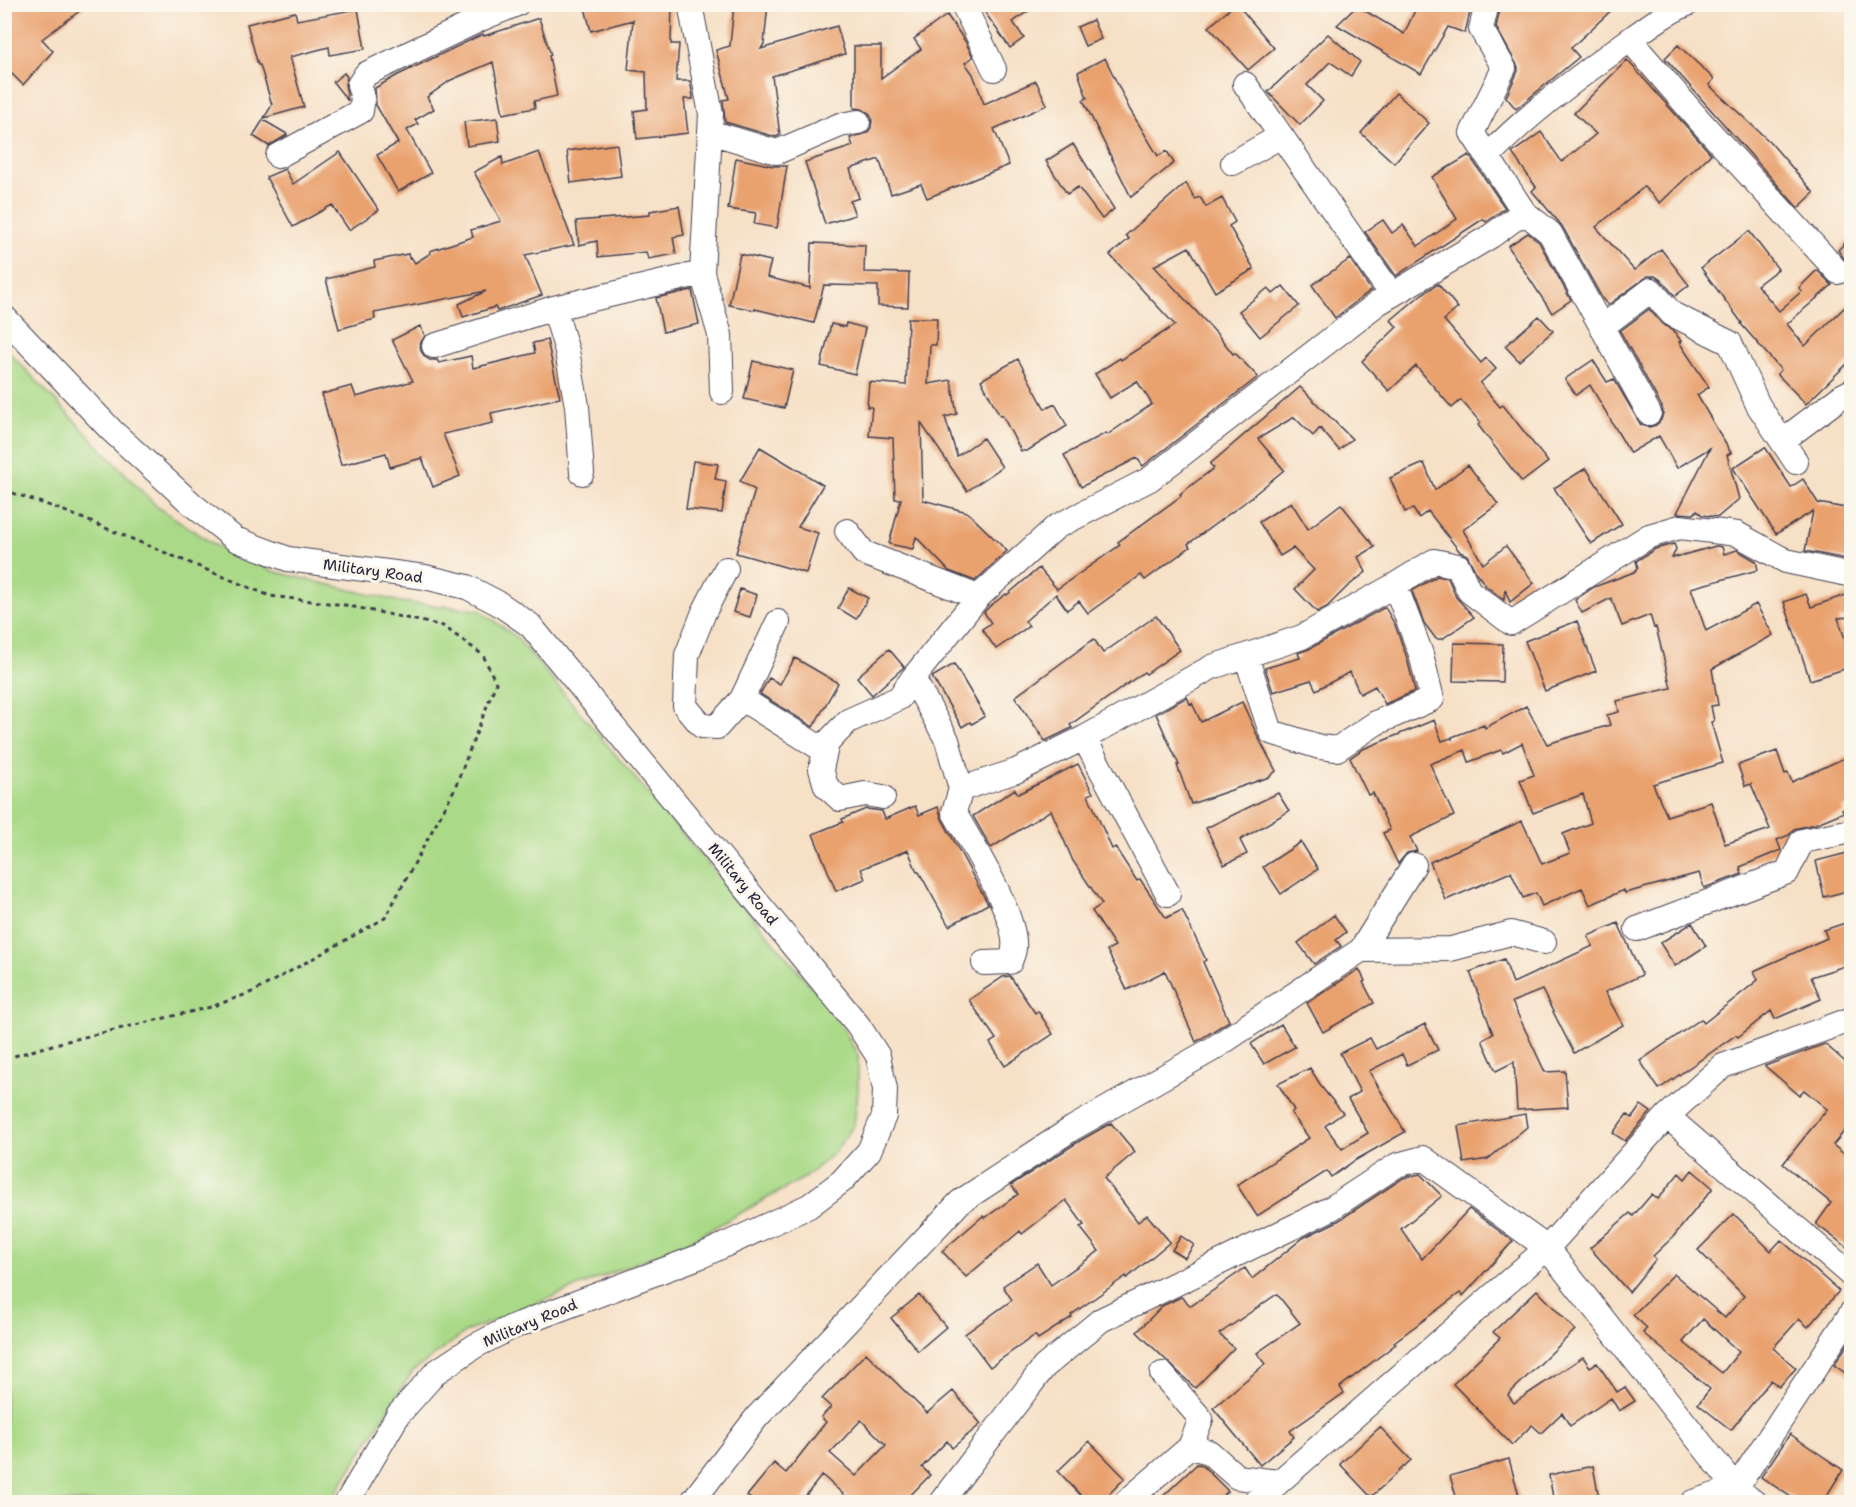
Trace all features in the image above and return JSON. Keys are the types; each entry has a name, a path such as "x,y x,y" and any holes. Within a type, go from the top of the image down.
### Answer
{"street":[{"path":"278,156 361,111 363,98 359,85 366,74 517,4"},
{"path":"690,4 711,114 702,273 720,335 722,392"},
{"path":"963,4 994,69"},
{"path":"1487,4 1480,29 1504,68 1472,133 1524,212 1550,233 1649,413"},
{"path":"1488,156 1513,130 1630,40 1667,13 1687,4"},
{"path":"1630,40 1700,121 1838,272"},
{"path":"1245,84 1392,295"},
{"path":"710,132 777,152 840,125 858,122"},
{"path":"1233,163 1281,136"},
{"path":"742,699 817,746 827,743 848,721 899,698 978,597 1056,527 1150,478 1378,303 1491,236 1524,212"},
{"path":"434,346 554,308 702,273"},
{"path":"1602,327 1651,290 1672,314 1730,343 1758,405 1796,462"},
{"path":"554,308 567,351 577,406 582,473"},
{"name":"Military Road","path":"4,317 111,430 193,505 235,539 288,559 425,577 467,587 498,603 530,625 858,1025 878,1056 885,1089 884,1116 869,1150 842,1181 809,1206 701,1256 512,1327 475,1346 435,1372 398,1415 347,1503"},
{"path":"1782,441 1851,391"},
{"path":"961,789 1016,771 1084,738 1212,667 1302,637 1434,561 1458,566 1469,591 1511,623 1649,536 1680,527 1737,534 1786,561 1851,575"},
{"path":"847,531 864,553 978,597"},
{"path":"726,569 704,612 687,655 685,706 702,726 717,727 742,699 778,622"},
{"path":"1246,656 1271,732 1320,747 1337,749 1376,723 1432,699 1421,654 1395,585"},
{"path":"913,678 946,740 961,789 954,812 998,890 1010,924 1015,947 1010,962 984,963"},
{"path":"1084,738 1168,894"},
{"path":"827,743 822,769 825,786 840,799 865,794 884,796"},
{"path":"1637,929 1787,872 1802,841 1851,831"},
{"path":"692,1503 757,1417 960,1202 1073,1128 1211,1050 1361,950 1414,865"},
{"path":"1361,950 1451,949 1511,933 1544,942"},
{"path":"1255,1503 1547,1248 1667,1116 1723,1066 1851,1019"},
{"path":"1667,1116 1851,1276"},
{"path":"940,1503 1044,1367 1101,1320 1330,1209 1397,1165 1423,1158 1547,1248 1745,1495"},
{"path":"1745,1495 1851,1312"},
{"path":"1126,1503 1190,1447 1201,1419 1162,1374"},
{"path":"1190,1447 1209,1452 1237,1477 1279,1482"},
{"path":"1693,1503 1745,1495"}],"path":[{"path":"4,490 62,510 270,596 345,605 443,626 483,655 496,682 454,790 385,918 255,991 211,1006 59,1043 4,1059"}],"green space":[{"path":"4,347 156,506 215,545 272,571 401,602 479,610 516,637 834,1013 858,1055 858,1091 854,1125 834,1153 804,1178 688,1242 466,1332 412,1372 330,1502 5,1502"}],"building":[{"path":"4,4 89,4 42,39 53,51 23,85 4,66"},
{"path":"584,4 672,4 671,44 679,44 676,81 690,81 693,96 693,99 684,99 688,133 637,139 634,111 647,109 646,72 628,70 633,20 591,31"},
{"path":"734,4 768,4 764,44 761,49 837,26 845,54 772,76 780,135 776,137 725,122 723,100 729,99 716,50 730,46"},
{"path":"979,4 1038,4 1013,22 1024,38 1010,48"},
{"path":"1235,4 1274,48 1248,70 1209,27"},
{"path":"1418,4 1472,4 1465,33 1448,27 1421,74 1337,25 1357,6 1404,34"},
{"path":"1501,4 1618,4 1571,48 1579,57 1516,109 1506,97 1518,67 1496,27"},
{"path":"358,9 365,49 330,55 329,47 290,57 304,107 264,118 272,105 247,24 295,12 297,20"},
{"path":"947,15 973,57 965,63 973,74 984,104 1036,81 1047,105 994,129 1009,165 927,198 921,184 891,194 879,159 850,169 859,198 850,201 855,215 825,224 805,162 853,146 850,138 867,133 871,128 872,119 869,113 854,108 854,46 881,46 881,78 921,49 914,39"},
{"path":"539,18 551,55 549,56 557,96 534,101 535,108 503,114 493,62 451,80 427,97 434,109 415,120 418,124 407,130 431,173 398,192 377,155 398,143 376,105 375,88 483,34 484,36"},
{"path":"1093,20 1101,39 1085,46 1077,27"},
{"path":"1328,34 1360,62 1351,76 1330,62 1307,85 1323,101 1300,125 1268,92"},
{"path":"1678,45 1714,79 1709,85 1770,142 1814,193 1798,208 1665,58"},
{"path":"1105,58 1130,110 1158,156 1167,151 1174,163 1131,197 1083,100 1087,98 1078,72"},
{"path":"1627,60 1711,154 1660,203 1644,187 1596,227 1634,270 1661,249 1689,285 1675,296 1661,280 1655,276 1648,276 1608,305 1562,226 1532,191 1536,187 1512,153 1541,132 1562,162 1596,134 1574,113"},
{"path":"344,73 347,77 345,84 348,101 333,82"},
{"path":"1396,93 1429,123 1394,163 1361,133"},
{"path":"497,118 500,141 467,146 464,122"},
{"path":"263,120 287,135 269,146 253,136"},
{"path":"617,144 621,176 571,183 567,151"},
{"path":"1073,144 1114,209 1102,219 1078,187 1067,194 1046,161"},
{"path":"340,152 379,210 349,230 332,205 293,227 266,177 285,169 293,184"},
{"path":"539,152 574,245 525,255 542,295 497,311 495,307 463,317 459,304 486,291 374,313 375,319 339,329 326,279 375,267 374,261 408,254 415,263 431,253 430,251 473,237 471,230 501,221 474,172 502,157 503,165"},
{"path":"1469,155 1505,208 1486,222 1483,219 1396,276 1365,232 1383,220 1392,233 1403,225 1418,246 1457,219 1432,177"},
{"path":"736,158 773,166 787,166 777,228 754,224 756,213 728,209"},
{"path":"1186,183 1195,199 1200,197 1206,207 1222,198 1235,222 1229,226 1254,269 1215,292 1189,247 1154,266 1233,354 1235,353 1258,377 1143,466 1137,458 1081,487 1064,455 1106,433 1107,435 1152,404 1137,381 1110,398 1095,374 1175,325 1110,255 1129,239 1126,235"},
{"path":"679,206 684,235 673,237 676,254 648,259 646,252 598,257 597,241 579,245 576,221 650,215 650,211"},
{"path":"1749,231 1778,269 1757,285 1779,311 1802,291 1799,288 1817,270 1832,285 1787,324 1805,346 1851,301 1851,360 1806,404 1777,374 1781,370 1741,324 1701,268"},
{"path":"1528,233 1539,242 1571,300 1552,313 1508,246"},
{"path":"1851,237 1851,268 1838,250"},
{"path":"812,243 865,245 864,272 909,273 908,307 878,306 878,286 824,285 814,323 729,305 740,254 771,261 767,277 810,288"},
{"path":"1350,259 1371,290 1335,318 1312,285"},
{"path":"1438,284 1458,308 1444,320 1481,363 1486,358 1496,369 1480,383 1500,407 1503,405 1548,462 1522,482 1478,425 1481,423 1461,400 1452,408 1416,366 1389,391 1362,361 1397,327 1391,320"},
{"path":"1283,286 1299,306 1260,337 1239,311 1268,288 1273,294"},
{"path":"692,290 699,324 663,332 656,298"},
{"path":"1649,309 1662,324 1674,331 1709,387 1697,395 1731,453 1727,455 1739,499 1718,517 1702,515 1697,510 1694,514 1677,513 1710,448 1677,468 1659,436 1630,453 1590,385 1576,395 1565,379 1593,360 1607,382 1614,379 1641,425 1649,427 1656,425 1661,420 1662,407 1620,331"},
{"path":"1539,316 1553,331 1519,361 1505,346"},
{"path":"908,318 937,318 936,345 930,345 928,384 951,380 957,414 945,417 957,456 983,438 1002,467 967,491 921,423 923,500 967,512 1007,551 975,581 949,571 916,537 913,549 889,544 901,499 895,499 893,438 869,436 872,407 867,407 869,382 906,385"},
{"path":"846,323 865,328 855,374 821,366 831,324 845,327"},
{"path":"420,326 425,336 420,344 425,357 437,360 439,363 471,356 473,368 535,353 533,343 547,340 560,398 491,413 493,423 443,434 460,476 433,487 422,458 390,467 386,453 341,465 322,394 352,386 356,397 413,381 392,340"},
{"path":"1018,359 1045,409 1055,404 1067,426 1027,451 1021,451 981,380"},
{"path":"753,361 793,370 784,408 744,399"},
{"path":"1300,387 1352,439 1339,450 1320,428 1313,436 1294,417 1258,439 1284,470 1188,544 1190,547 1145,580 1141,575 1088,613 1079,601 1067,610 1056,594 1025,621 1029,626 996,649 982,629 991,623 984,612 990,606 1039,568 1057,589 1120,545 1118,542 1181,496 1180,494 1214,468 1210,464"},
{"path":"760,447 823,485 798,527 818,533 806,573 736,553 755,490 740,481"},
{"path":"1765,447 1791,487 1803,479 1818,503 1851,509 1851,560 1805,551 1813,511 1776,534 1733,468"},
{"path":"693,461 718,464 715,479 726,481 722,513 686,509"},
{"path":"1424,463 1435,490 1468,465 1498,504 1463,530 1483,564 1506,546 1534,583 1510,602 1505,589 1504,600 1486,586 1467,555 1460,552 1428,511 1419,518 1413,509 1405,512 1390,478"},
{"path":"1586,468 1622,524 1591,544 1554,488"},
{"path":"1291,502 1308,529 1341,504 1375,547 1358,557 1366,572 1327,607 1317,612 1295,589 1314,570 1293,548 1280,556 1259,522"},
{"path":"1674,544 1676,549 1672,558 1716,546 1722,547 1724,554 1737,550 1756,561 1758,570 1691,588 1706,631 1756,604 1773,635 1712,669 1718,705 1711,706 1714,721 1711,722 1723,763 1653,784 1667,816 1711,802 1725,844 1770,829 1751,784 1745,786 1738,765 1777,751 1785,774 1788,773 1792,782 1851,755 1851,805 1842,809 1844,812 1815,824 1794,829 1789,835 1777,840 1781,850 1740,867 1742,874 1704,888 1699,873 1625,893 1624,890 1590,905 1582,888 1542,906 1536,893 1523,898 1511,872 1446,900 1430,862 1522,821 1542,864 1570,853 1563,834 1591,823 1583,794 1533,813 1520,780 1534,775 1522,743 1503,753 1501,750 1469,762 1465,750 1430,764 1454,816 1410,837 1417,851 1407,853 1398,864 1383,833 1390,830 1373,793 1368,795 1350,758 1363,749 1434,720 1442,741 1484,725 1485,728 1526,706 1547,744 1610,725 1607,715 1619,712 1617,701 1671,688 1656,627 1654,628 1650,615 1622,626 1611,598 1582,613 1575,600 1594,587 1634,572 1638,568 1636,561 1655,549"},
{"path":"1437,576 1448,578 1456,597 1474,617 1442,639 1436,639 1424,623 1412,591"},
{"path":"849,588 868,598 856,619 838,608"},
{"path":"740,589 757,595 750,617 733,612"},
{"path":"1851,593 1851,617 1838,618 1851,657 1851,667 1810,680 1784,602 1806,594 1811,607"},
{"path":"1385,607 1395,625 1407,658 1415,691 1385,704 1375,686 1360,694 1350,672 1316,690 1311,680 1273,692 1265,668 1300,658 1298,653"},
{"path":"1156,616 1180,650 1146,674 1144,672 1070,725 1072,728 1045,741 1015,697 1094,639 1103,653"},
{"path":"1577,621 1596,671 1545,691 1525,641"},
{"path":"1454,643 1503,644 1502,682 1453,681"},
{"path":"889,649 904,667 872,695 857,677"},
{"path":"795,658 838,683 813,727 760,694 769,678 780,684"},
{"path":"954,664 985,716 962,727 932,677"},
{"path":"1187,697 1201,722 1242,702 1276,771 1269,777 1191,804 1177,765 1179,765 1156,714"},
{"path":"1078,764 1093,793 1088,795 1112,849 1115,847 1137,881 1140,879 1166,918 1182,910 1206,960 1203,962 1229,1021 1196,1042 1165,971 1127,990 1107,950 1115,946 1092,911 1102,904 1073,861 1051,810 991,848 973,816 1015,789 1018,794"},
{"path":"1278,793 1289,811 1240,840 1247,854 1224,865 1206,828"},
{"path":"915,806 919,815 938,807 942,819 988,904 949,926 917,872 908,850 861,869 865,879 836,891 813,834 843,822 842,819 866,809 882,811 885,819"},
{"path":"1301,842 1318,869 1281,894 1263,867"},
{"path":"1851,852 1851,890 1824,897 1816,861"},
{"path":"1334,915 1346,932 1336,940 1341,946 1314,964 1298,943"},
{"path":"1851,921 1851,964 1811,977 1821,999 1775,1019 1771,1011 1738,1037 1736,1035 1659,1089 1640,1061 1701,1019 1704,1023 1758,980 1754,971 1827,938 1824,930"},
{"path":"1618,923 1642,975 1605,992 1623,1025 1574,1053 1542,990 1512,1002 1545,1072 1565,1071 1568,1107 1517,1110 1514,1062 1496,1071 1482,1040 1493,1034 1470,972 1504,959 1513,983 1593,946 1588,936"},
{"path":"1692,923 1706,946 1675,966 1660,943"},
{"path":"1359,969 1374,1003 1323,1032 1307,1003"},
{"path":"1010,976 1035,1013 1038,1011 1053,1034 1005,1066 990,1043 996,1039 969,1000 1003,977"},
{"path":"1281,1024 1295,1047 1264,1064 1251,1044"},
{"path":"1425,1024 1438,1050 1407,1065 1402,1054 1369,1071 1405,1132 1331,1177 1327,1171 1257,1216 1237,1185 1309,1138 1291,1113 1294,1110 1278,1084 1310,1068 1323,1089 1343,1113 1325,1126 1342,1149 1368,1133 1348,1099 1360,1092 1340,1053 1370,1038 1376,1049"},
{"path":"1825,1044 1851,1067 1851,1123 1833,1145 1851,1160 1851,1250 1816,1224 1831,1203 1783,1164 1827,1109 1804,1090 1799,1095 1765,1066"},
{"path":"1641,1105 1651,1112 1625,1141 1613,1133 1627,1114 1632,1118"},
{"path":"1525,1114 1527,1127 1488,1159 1464,1163 1458,1126"},
{"path":"1111,1123 1135,1152 1104,1178 1138,1222 1147,1215 1170,1242 1127,1278 1126,1276 1071,1315 1072,1317 1038,1339 1035,1335 990,1367 965,1334 1012,1300 1003,1286 1037,1263 1051,1285 1099,1251 1080,1227 1084,1225 1066,1200 1022,1234 1020,1231 966,1277 942,1251 983,1216 985,1218 1018,1194 1011,1185"},
{"path":"1692,1170 1713,1188 1673,1237 1653,1256 1656,1259 1629,1292 1590,1248 1630,1213 1633,1216 1652,1194 1658,1199 1679,1173 1685,1179"},
{"path":"1420,1174 1442,1196 1401,1229 1422,1259 1469,1209 1513,1241 1463,1296 1460,1293 1394,1342 1396,1344 1340,1387 1344,1393 1290,1431 1294,1437 1260,1465 1213,1408 1265,1364 1257,1353 1300,1323 1277,1294 1219,1334 1234,1348 1195,1388 1137,1332 1162,1306 1181,1297 1191,1306 1245,1268 1252,1279 1303,1238 1338,1221 1403,1178"},
{"path":"1734,1214 1771,1251 1781,1240 1839,1291 1808,1327 1799,1319 1773,1348 1796,1368 1779,1387 1771,1380 1731,1430 1698,1404 1710,1389 1643,1333 1647,1328 1633,1315 1674,1274 1725,1318 1744,1296 1698,1250","holes":["1703,1319 1739,1352 1722,1373 1683,1342"]},
{"path":"1181,1236 1194,1245 1185,1258 1172,1250"},
{"path":"1537,1290 1575,1330 1508,1395 1514,1403 1583,1357 1590,1367 1597,1363 1617,1392 1625,1387 1635,1401 1619,1411 1611,1398 1570,1426 1562,1413 1541,1433 1532,1425 1512,1445 1453,1384 1500,1338 1493,1332"},
{"path":"919,1295 946,1327 918,1351 891,1318"},
{"path":"1851,1339 1851,1377 1834,1365"},
{"path":"866,1353 927,1413 953,1391 981,1424 952,1448 947,1441 922,1467 930,1475 903,1503 853,1503 822,1475 800,1503 756,1503 747,1496 774,1463 786,1473 826,1422 821,1417 831,1407 822,1399","holes":["861,1420 886,1445 856,1476 830,1453"]},
{"path":"1380,1427 1411,1460 1371,1497 1340,1464"},
{"path":"1790,1434 1843,1470 1822,1503 1800,1503 1761,1477"},
{"path":"1089,1441 1125,1478 1100,1503 1088,1503 1058,1471"},
{"path":"1509,1459 1521,1503 1458,1503 1450,1476"},
{"path":"1197,1464 1202,1465 1228,1491 1215,1503 1156,1503"},
{"path":"1593,1466 1600,1503 1554,1503 1549,1475"}]}
